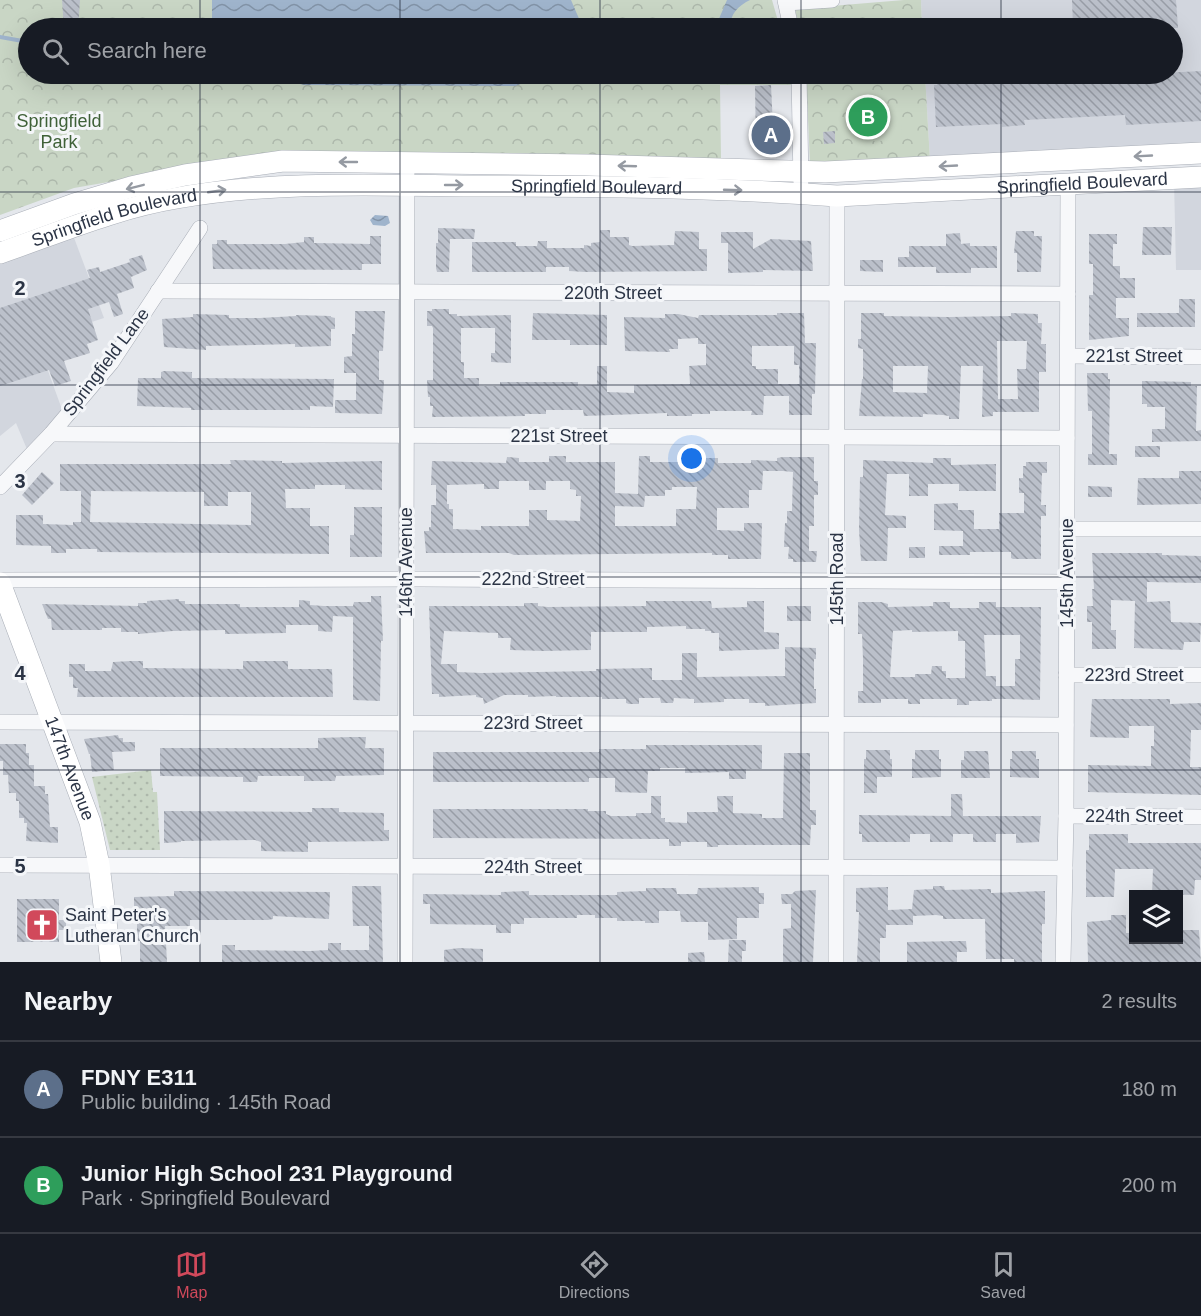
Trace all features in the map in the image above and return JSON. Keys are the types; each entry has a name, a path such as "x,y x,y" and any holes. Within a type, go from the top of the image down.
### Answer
{"street":[{"path":"789,18 786,1 832,0"},
{"path":"799,84 802,194"},
{"name":"Springfield Boulevard","path":"0,231 74,204 184,174 283,161 825,172 1201,153"},
{"name":"146th Avenue","path":"405,962 407,162"},
{"name":"Springfield Boulevard","path":"0,253 140,205 237,188 408,185 583,186 837,196 1201,177"},
{"name":"145th Avenue","path":"1063,962 1066,816 1068,183"},
{"name":"145th Road","path":"836,962 837,196"},
{"name":"Springfield Lane","path":"0,487 51,434 111,363 200,228"},
{"name":"220th Street","path":"158,291 1068,294"},
{"name":"221st Street","path":"1068,356 1201,357"},
{"name":"221st Street","path":"51,434 1067,438"},
{"path":"1067,529 1201,529"},
{"name":"222nd Street","path":"0,582 406,579 1066,582"},
{"name":"147th Avenue","path":"0,582 90,822 99,865 111,962"},
{"name":"223rd Street","path":"1066,675 1201,675"},
{"name":"223rd Street","path":"0,722 1066,725"},
{"name":"224th Street","path":"1066,816 1201,817"},
{"name":"224th Street","path":"0,865 1065,868"}],"shaded area":[{"path":"921,0 1201,0 1201,144 930,161 926,84 1183,84 1183,18 922,18"},
{"path":"1174,180 1201,181 1201,270 1176,270"},
{"path":"73,235 104,318 70,329 39,346 64,415 29,454 16,423 0,436 0,262"}],"green space":[{"name":"Springfield Park","path":"0,0 772,0 777,18 18,18 18,84 791,85 720,85 721,158 247,158 74,188 0,215"},
{"path":"921,0 922,18 797,18 795,9"},
{"path":"806,84 926,84 930,161 810,164"},
{"path":"901,106 902,140 852,142 851,109"},
{"path":"151,770 153,792 157,792 160,850 110,850 92,777"}],"water":[{"path":"212,0 571,0 579,18 212,18"},
{"path":"727,0 750,0 742,5 732,18 719,18"},
{"path":"300,84 520,84 515,86"},
{"path":"375,215 388,216 390,223 385,226 373,225 370,220"}],"building":[{"path":"62,0 80,0 79,18 63,18"},
{"path":"1072,0 1176,0 1177,18 1073,18"},
{"path":"1201,71 1201,121 1126,125 1125,115 1024,120 1025,125 1002,127 1002,124 936,127 934,85 937,84 1183,84 1183,72"},
{"path":"771,85 774,147 756,148 755,86"},
{"path":"835,131 835,143 824,144 823,132"},
{"path":"1143,227 1172,227 1171,255 1142,255"},
{"path":"438,228 475,229 474,239 450,239 449,272 437,272 436,268"},
{"path":"600,230 610,230 610,237 629,237 629,245 632,246 674,245 675,231 699,232 699,249 707,249 707,271 585,272 569,271 569,267 546,267 546,272 472,272 472,242 516,242 516,246 537,246 538,241 547,241 547,248 584,248 584,245 591,246 591,243 600,242"},
{"path":"1016,231 1034,231 1034,236 1042,236 1041,272 1017,272 1017,253 1014,253"},
{"path":"721,232 753,232 753,249 771,239 811,241 813,271 763,270 763,272 728,273 728,243 721,243"},
{"path":"960,233 961,244 997,246 997,268 971,268 971,273 936,273 936,267 898,267 898,257 909,257 909,246 946,246 946,234"},
{"path":"1089,234 1117,234 1117,244 1113,244 1113,266 1120,266 1120,278 1135,278 1135,298 1116,298 1116,318 1129,318 1129,336 1089,340 1089,295 1093,295 1093,264 1089,264"},
{"path":"370,236 381,236 381,264 362,264 362,270 213,269 212,244 217,244 217,240 227,240 227,244 285,244 304,242 304,237 314,237 314,243 370,244"},
{"path":"142,255 147,270 131,277 134,288 117,294 123,314 114,317 109,302 88,309 98,340 87,344 90,353 64,361 71,381 55,386 49,370 0,386 0,308 90,278 87,270 99,267 100,272 130,262 129,259"},
{"path":"860,260 883,260 883,272 860,271"},
{"path":"1179,299 1195,299 1195,327 1137,327 1137,313 1179,313"},
{"path":"432,309 449,309 449,314 457,314 457,316 511,315 511,363 491,362 491,353 495,353 495,328 461,328 461,362 464,362 464,378 479,378 479,386 500,386 500,382 578,382 578,386 597,385 597,366 607,366 607,392 634,393 634,385 690,384 689,366 706,365 706,344 698,344 698,338 678,339 678,349 669,349 670,352 625,351 624,317 665,318 665,314 678,314 698,318 699,315 804,313 805,343 816,343 815,394 812,394 812,415 789,415 789,396 764,396 763,415 751,415 752,411 710,411 710,414 692,414 692,416 667,416 667,413 584,416 583,410 546,410 546,414 525,414 525,416 432,417 433,406 430,406 427,380 433,380 433,328 427,326 427,311 432,311","holes":["752,346 794,346 794,365 799,365 799,384 778,384 778,369 756,369 756,366 752,366"]},
{"path":"355,311 385,311 383,351 379,351 379,380 384,380 382,414 335,413 335,400 356,400 356,373 344,373 344,357 352,356"},
{"path":"533,313 607,315 607,345 570,345 570,340 532,340"},
{"path":"861,313 884,313 884,316 949,317 1011,316 1011,313 1038,314 1038,323 1042,323 1041,344 1046,344 1046,372 1039,372 1039,412 993,412 993,416 982,417 983,366 961,366 959,419 923,414 923,417 859,416 863,379 863,349 858,348 858,339 861,339","holes":["997,341 1027,341 1026,369 1017,369 1018,399 998,399","893,366 928,366 927,393 893,392"]},
{"path":"193,314 229,315 229,318 331,316 335,318 335,329 331,329 331,346 295,347 295,344 206,346 206,350 164,347 162,319 193,317"},
{"path":"161,372 192,372 192,378 334,379 333,407 310,406 310,410 191,410 191,408 137,406 138,378 161,378"},
{"path":"1087,373 1108,373 1108,379 1110,379 1109,454 1117,454 1117,465 1088,465 1088,454 1092,454 1092,411 1088,411"},
{"path":"1142,381 1191,382 1191,386 1197,386 1196,431 1201,430 1201,441 1152,442 1152,429 1165,429 1165,407 1147,407 1147,404 1142,404"},
{"path":"1135,446 1160,446 1160,457 1135,457"},
{"path":"549,456 566,456 566,462 615,462 615,493 638,494 639,456 650,456 650,462 679,462 679,459 683,458 718,458 718,463 751,463 751,460 777,461 777,458 783,457 814,457 814,481 818,481 818,495 814,495 814,526 809,526 809,551 817,551 816,562 793,562 793,559 788,559 789,547 784,547 785,523 787,523 787,511 792,511 793,472 783,471 763,471 762,490 749,490 749,508 717,508 717,530 744,531 744,523 762,523 761,559 728,559 728,555 712,555 712,553 514,555 509,553 426,553 424,531 429,531 431,527 431,505 436,505 436,485 431,485 432,461 506,463 507,457 519,458 519,462 549,462","holes":["499,481 529,481 529,490 546,490 546,481 570,481 570,489 576,490 576,496 581,496 580,521 547,520 547,510 529,510 529,526 481,526 481,530 453,529 453,509 449,509 449,504 447,504 447,485 484,484 484,489 499,489","672,487 697,487 696,509 676,509 676,526 615,526 615,506 644,507 645,496 665,496 665,490 672,490"]},
{"path":"933,458 951,458 951,465 996,464 996,491 959,491 959,484 928,484 928,496 909,496 909,474 887,474 885,515 906,516 906,528 888,528 887,561 861,561 860,477 863,477 863,460 933,463"},
{"path":"230,460 282,461 282,463 382,461 382,490 345,489 345,485 315,485 315,489 285,489 286,508 310,508 310,526 329,526 329,554 97,552 97,549 66,549 66,553 51,553 51,546 16,545 16,515 43,515 43,524 73,525 73,522 81,522 81,491 60,491 60,464 231,464","holes":["91,491 204,492 204,506 228,506 228,492 251,492 251,525 90,522"]},
{"path":"1026,462 1047,462 1047,473 1042,473 1041,505 1046,505 1046,516 1041,516 1041,559 1013,559 1011,552 939,555 939,546 963,546 963,531 934,530 934,504 958,503 958,510 974,510 974,529 999,529 999,513 1024,513 1024,493 1019,493 1019,478 1023,478 1023,466 1026,466"},
{"path":"1179,471 1201,471 1201,504 1137,505 1138,478 1179,478"},
{"path":"42,472 54,483 32,505 22,495"},
{"path":"1088,486 1112,487 1112,497 1088,497"},
{"path":"354,507 382,507 382,557 350,557 350,535 354,535"},
{"path":"909,547 925,547 925,558 909,558"},
{"path":"1092,553 1162,553 1162,555 1201,556 1201,583 1147,582 1147,602 1170,601 1171,622 1201,623 1200,642 1184,642 1183,650 1134,648 1135,601 1111,600 1111,630 1116,630 1116,649 1092,649 1092,622 1087,622 1087,606 1093,606"},
{"path":"371,596 381,596 383,641 381,641 380,701 353,700 353,617 333,616 332,632 318,631 318,625 286,625 286,633 225,634 225,630 138,634 138,632 121,632 121,628 52,630 51,619 48,619 42,604 138,606 138,603 147,603 147,601 179,599 179,601 185,601 185,604 240,604 240,607 299,607 299,600 310,601 310,605 353,606 354,602 371,602"},
{"path":"646,601 711,601 712,608 747,607 747,601 764,601 764,632 779,633 779,649 719,651 719,633 711,633 705,629 686,629 686,626 647,627 647,632 591,632 591,650 544,651 510,650 511,638 498,638 498,633 444,631 441,664 457,664 457,672 481,673 652,668 652,680 682,680 682,653 697,653 697,677 785,676 785,647 816,648 814,689 816,689 816,703 765,706 765,703 749,703 749,699 724,699 724,702 694,703 694,699 674,698 673,703 661,703 660,698 639,698 639,704 629,704 626,703 626,699 602,699 602,697 504,695 484,704 483,698 476,697 476,695 439,697 439,694 432,694 429,606 524,606 524,603 538,603 538,606 548,607 646,606"},
{"path":"858,602 881,602 888,604 888,607 933,606 933,602 950,602 950,608 979,608 979,602 996,602 996,607 1041,607 1040,700 992,699 992,701 969,701 969,705 957,705 957,699 920,699 920,704 908,704 908,699 881,699 881,703 858,703 858,691 863,691 863,659 862,634 858,634","holes":["912,630 912,632 958,631 958,641 965,641 965,678 946,678 946,671 942,671 942,666 932,666 931,674 915,674 915,677 890,677 893,631","984,635 1020,635 1020,659 1015,659 1015,686 996,686 996,676 986,676"]},
{"path":"787,606 811,606 811,621 787,621"},
{"path":"143,661 143,668 243,669 243,661 288,661 288,669 332,669 333,697 77,697 78,688 73,688 73,677 69,677 69,664 85,664 85,671 111,671 113,662"},
{"path":"1092,699 1170,699 1170,704 1201,703 1201,730 1191,730 1190,767 1201,767 1201,795 1088,792 1088,765 1151,766 1151,746 1154,746 1154,726 1129,726 1129,738 1090,737"},
{"path":"118,735 119,738 123,738 123,742 135,742 135,751 112,752 114,770 92,772 90,754 84,739"},
{"path":"366,737 365,748 384,748 384,775 336,776 335,781 304,781 304,776 258,776 257,782 243,782 243,777 160,776 160,748 318,748 318,738"},
{"path":"0,744 26,744 29,765 34,765 34,786 45,786 45,794 48,794 50,827 58,827 58,843 26,841 27,823 24,823 24,818 19,818 19,801 16,801 16,793 9,793 8,775 3,775 3,761 0,761"},
{"path":"646,745 762,745 762,769 746,769 746,779 729,779 729,772 685,773 685,768 660,768 660,771 648,771 647,793 615,792 615,778 589,778 589,782 433,782 433,752 599,752 599,749 646,749"},
{"path":"866,750 890,750 892,777 877,777 877,793 864,793"},
{"path":"915,750 939,750 941,777 912,778 912,759 915,759"},
{"path":"964,751 988,751 990,778 961,778 961,760 964,760"},
{"path":"1012,751 1036,751 1036,759 1039,759 1039,778 1010,777"},
{"path":"784,753 810,753 810,810 816,810 816,825 811,825 810,845 707,847 707,842 681,842 681,846 669,846 669,839 433,838 433,809 588,809 588,811 606,811 606,814 611,816 636,816 636,813 651,813 651,796 661,796 661,818 665,818 665,822 687,823 687,812 718,812 717,796 733,796 733,813 762,814 762,818 783,818"},
{"path":"951,794 962,794 963,816 1041,816 1039,842 1016,843 1016,834 996,834 996,842 973,842 973,834 953,834 953,842 930,842 930,834 910,834 910,842 862,842 862,834 859,834 859,815 951,816"},
{"path":"312,808 339,808 339,812 384,813 384,830 389,830 389,841 308,842 308,852 261,851 261,842 255,840 164,843 164,811 312,812"},
{"path":"1089,834 1128,834 1128,843 1201,843 1201,880 1195,880 1194,895 1183,895 1183,890 1152,890 1153,869 1115,869 1114,897 1086,897 1086,850 1089,850"},
{"path":"352,886 381,886 383,962 222,962 222,945 235,945 235,950 310,951 328,950 328,943 341,943 341,950 369,950 369,926 353,926"},
{"path":"933,886 944,886 945,890 991,889 991,893 1045,891 1042,962 986,959 985,919 943,919 943,916 936,915 913,916 913,925 886,925 886,938 880,938 880,962 857,962 859,912 856,912 856,888 888,887 888,910 912,909 914,890 933,889"},
{"path":"759,887 759,893 764,893 764,904 759,904 759,918 737,918 737,939 708,940 708,922 681,922 680,911 659,911 659,923 617,921 617,918 595,918 595,915 577,915 577,918 524,918 524,924 511,924 511,933 496,933 496,925 430,924 430,904 423,904 423,894 501,895 501,892 529,891 529,895 617,895 617,892 646,891 646,888 676,888 677,894 697,894 698,888"},
{"path":"816,890 813,962 783,962 783,929 791,928 791,904 782,904 781,894"},
{"path":"174,891 330,892 329,919 273,916 273,919 268,920 190,920 190,926 165,926 167,962 140,962 140,941 137,941 137,913 134,913 134,897 174,896"},
{"name":"Saint Peter's Lutheran Church","path":"17,899 59,899 59,920 66,920 66,930 59,930 59,942 17,942"},
{"path":"1111,915 1126,915 1126,933 1129,933 1129,944 1183,944 1183,930 1199,930 1201,962 1088,962 1087,922 1111,920"},
{"path":"729,940 746,940 746,951 742,951 742,962 728,962"},
{"path":"966,941 967,952 957,952 957,962 907,962 907,942"},
{"path":"483,949 483,962 444,962 444,950"},
{"path":"704,952 705,962 688,962 688,953"}],"waterway":[{"path":"0,37 18,40"}],"place":[{"name":"Junior High School 231 Playground","path":"868,117"},
{"name":"FDNY E311","path":"771,135"},
{"name":"Saint Peter's Lutheran Church","path":"42,925"}]}
